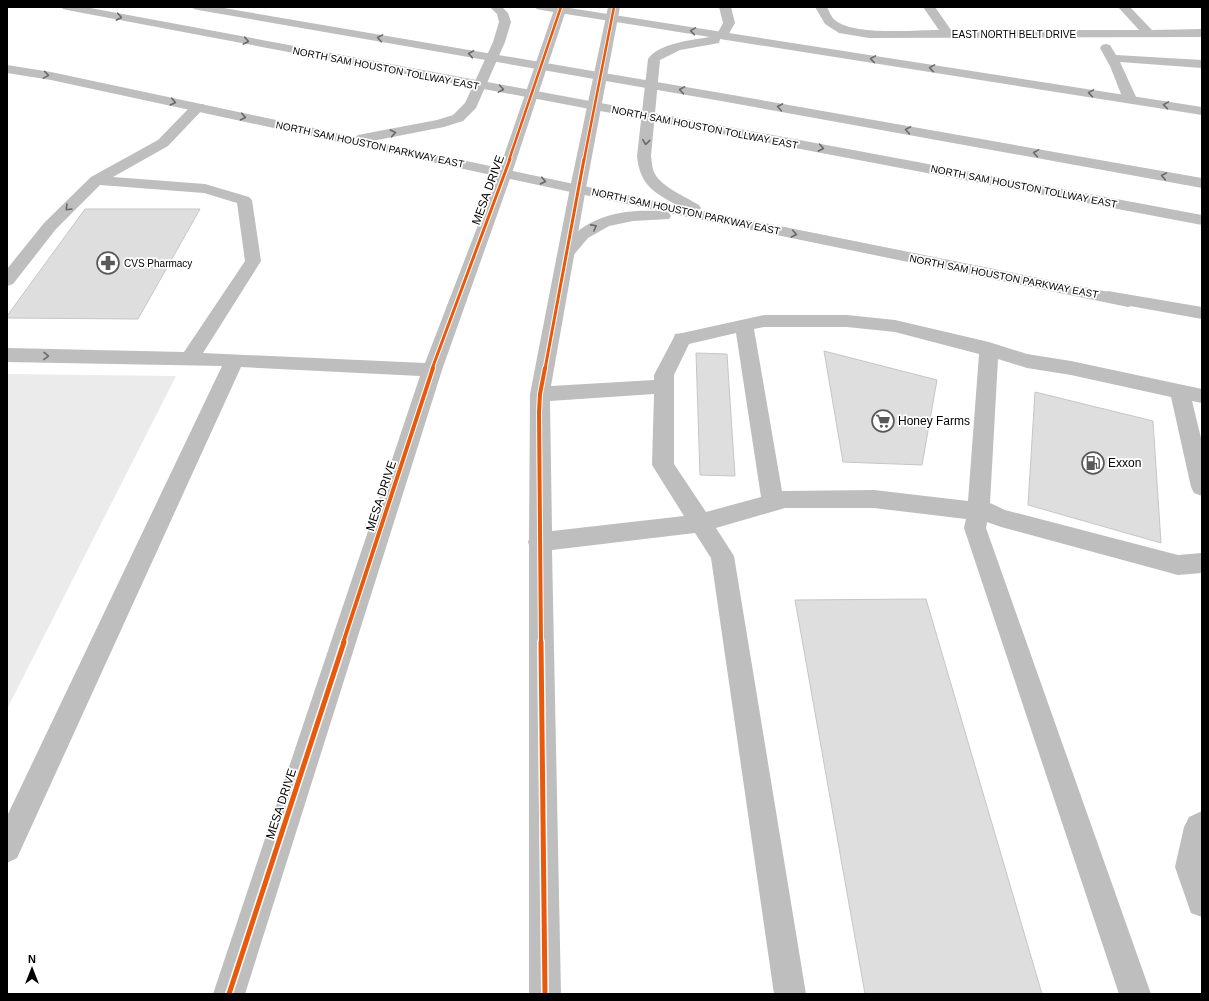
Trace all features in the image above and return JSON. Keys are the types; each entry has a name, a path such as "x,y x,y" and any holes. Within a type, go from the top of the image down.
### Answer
{"main road":[{"name":"NORTH SAM HOUSTON TOLLWAY EAST","path":"67,7 1202,220"},
{"path":"198,7 721,97 1202,183"},
{"path":"354,140 439,124 458,118 471,105 499,42 505,22 502,13 496,7"},
{"path":"541,7 613,12 727,36 1202,111"},
{"path":"725,7 728,22 727,36"},
{"name":"EAST NORTH BELT DRIVE","path":"821,7 829,22 843,30 869,34 1202,33"},
{"path":"929,7 947,33"},
{"path":"1124,7 1150,34"},
{"name":"MESA DRIVE","path":"229,994 432,370 505,173 561,9"},
{"path":"544,994 539,542 540,394 578,188 613,12"},
{"path":"1098,34 1112,58 1130,99"},
{"path":"727,36 677,47 662,52 654,59 644,156 645,167 649,178 658,186 693,208 732,222"},
{"path":"1112,58 1202,64"},
{"name":"NORTH SAM HOUSTON PARKWAY EAST","path":"7,69 51,76 198,107 732,222 1202,317"},
{"path":"7,280 50,226 96,180 163,143 198,107"},
{"path":"96,180 205,189 244,200 253,261 189,359"},
{"path":"566,253 584,232 601,223 616,218 650,215 732,222"},
{"path":"1108,297 1202,313"},
{"path":"790,994 722,556 663,465 664,375 682,339 764,321 847,321 895,326 989,349 1027,361 1071,368 1202,396"},
{"path":"744,325 773,502"},
{"path":"989,349 979,508 975,528 1135,994"},
{"path":"7,355 235,360 432,370"},
{"path":"7,848 235,360"},
{"path":"540,394 664,386"},
{"path":"1180,391 1202,486"},
{"path":"539,542 701,524 785,499 874,499 968,510 979,508 1001,518 1178,565 1202,562"},
{"path":"1202,826 1199,827 1190,866 1202,902"}],"shaded area":[{"path":"7,374 176,376 7,709"}],"building":[{"name":"CVS Pharmacy","path":"85,209 200,209 138,319 7,318 7,316"},
{"name":"Honey Farms","path":"824,351 937,380 922,465 843,462"},
{"path":"696,353 727,354 735,476 700,475"},
{"name":"Exxon","path":"1035,392 1153,421 1161,543 1028,505"},
{"path":"926,599 1042,994 865,994 795,600"}],"cycle path":[{"path":"229,994 432,370 505,173 561,7"},
{"path":"545,994 540,394 578,188 614,7"}],"place":[{"name":"CVS Pharmacy","path":"108,263"},
{"name":"Honey Farms","path":"883,421"},
{"name":"Exxon","path":"1093,463"}]}
